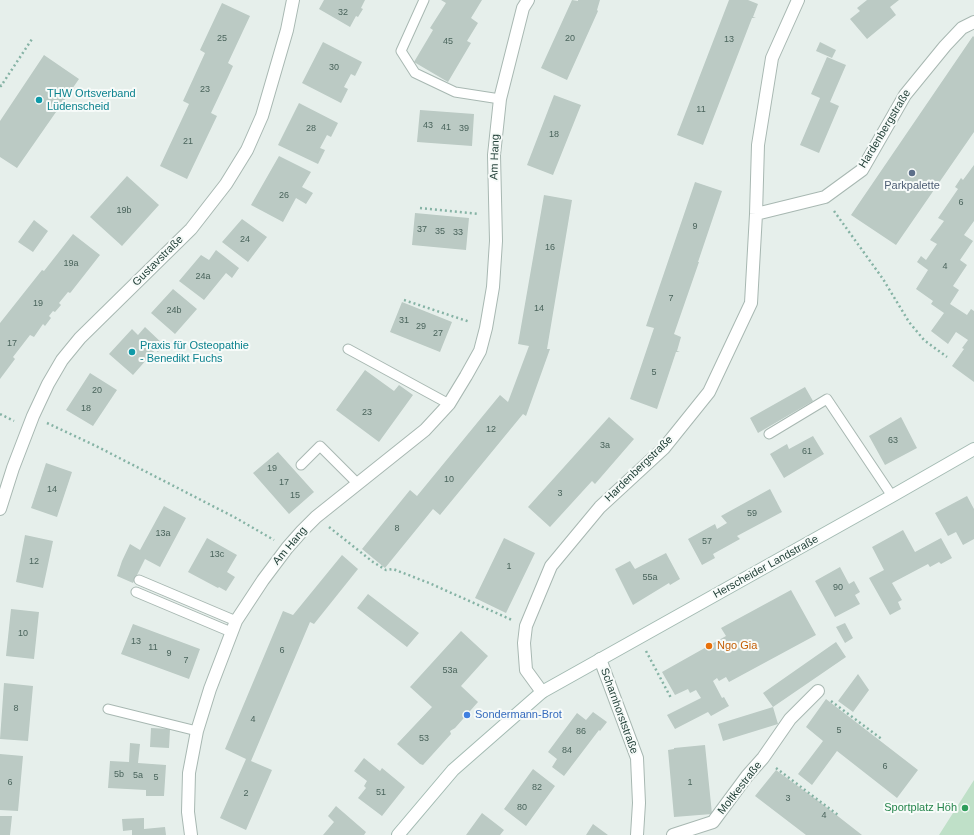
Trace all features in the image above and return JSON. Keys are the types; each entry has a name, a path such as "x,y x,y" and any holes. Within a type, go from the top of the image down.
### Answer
{"street":[{"name":"Gustavstraße","path":"0,509 13,468 33,416 58,366 80,338 191,229 230,178 247,150 262,116 287,30 293,0"},
{"name":"Am Hang","path":"190,835 188,812 189,773 197,731 210,689 234,627 287,548 302,531 316,517 425,430 449,404 480,351 486,328 492,287 496,240 494,155 500,99 523,8 528,0"},
{"name":"Hardenbergstraße","path":"542,692 526,670 524,643 526,626 551,566 600,507 664,448 709,392 751,303 758,145 772,58 798,0"},
{"name":"Hardenbergstraße","path":"756,214 825,197 862,170 905,95 945,46 962,28 974,22"},
{"name":"Herscheider Landstraße","path":"398,835 453,770 542,692 974,449"},
{"name":"Scharnhorststraße","path":"600,659 637,758 639,803 637,835"},
{"name":"Moltkestraße","path":"673,835 713,822 747,776 763,758 790,719 818,691"}],"lane":[{"path":"424,0 401,51 415,73 455,92 500,99"},
{"path":"348,349 449,404"},
{"path":"769,434 827,399 892,496"},
{"path":"301,464 320,446 358,484"},
{"path":"139,580 234,627"},
{"path":"136,592 234,627"},
{"path":"108,709 197,731"}],"path":[{"path":"0,85 1,86 32,39"},
{"path":"825,197 883,279 909,322 924,340 947,357"},
{"path":"420,208 496,215"},
{"path":"404,300 486,328"},
{"path":"33,416 96,446 236,518 287,548"},
{"path":"316,517 373,562 386,570 392,569 429,583 526,626"},
{"path":"640,638 670,698"},
{"path":"818,691 883,740"},
{"name":"Moltkestraße","path":"763,758 838,815"}],"green space":[{"name":"Sportplatz Höh","path":"974,780 974,835 939,835"}],"building":[{"path":"324,0 365,0 361,8 363,9 358,17 356,16 350,27 319,9"},
{"path":"441,0 482,0 471,18 478,23 467,41 471,43 448,82 414,62 433,30 430,28 446,3"},
{"path":"572,0 600,0 598,11 567,80 541,68"},
{"path":"729,0 748,0 758,4 753,17 756,18 752,18 703,145 677,135"},
{"path":"867,0 899,0 890,7 896,15 867,39 850,19 860,11 857,8"},
{"path":"222,3 250,16 228,63 233,66 211,113 217,116 187,179 160,166 189,104 183,101 205,53 200,50"},
{"name":"Parkpalette","path":"973,36 974,132 896,245 851,215"},
{"path":"323,42 362,62 355,76 351,74 344,87 348,89 341,103 302,83"},
{"path":"820,42 836,50 832,58 816,51"},
{"name":"THW Ortsverband Lüdenscheid","path":"44,55 79,79 17,168 0,157 0,121"},
{"path":"827,57 846,65 830,102 839,106 819,153 800,145 820,98 811,94"},
{"path":"554,95 581,105 553,175 527,165"},
{"path":"299,103 338,123 331,137 327,135 320,148 325,150 318,164 278,145"},
{"path":"420,110 474,114 472,146 417,142"},
{"path":"279,156 311,172 302,187 313,193 306,204 296,198 283,222 251,205"},
{"path":"974,165 974,221 964,235 973,241 960,260 967,265 953,286 959,290 950,304 967,315 971,309 974,311 974,382 952,366 964,349 962,348 968,340 956,332 948,344 931,331 944,313 931,304 933,301 916,289 928,270 917,262 921,256 926,260 937,244 930,240 944,221 938,218 958,189 955,187 961,178 963,180"},
{"path":"127,176 159,205 122,246 90,217"},
{"path":"695,182 722,191 674,334 681,337 677,351 680,352 676,352 657,409 630,399 654,328 646,326"},
{"path":"544,195 572,200 547,349 550,349 526,416 523,414 440,515 433,509 385,568 362,549 410,490 417,496 500,395 508,402 529,346 518,344"},
{"path":"415,213 469,218 466,250 412,245"},
{"path":"242,219 267,237 248,262 222,242"},
{"path":"34,220 48,231 33,252 18,242"},
{"path":"73,234 100,255 71,292 68,292 59,303 61,305 49,316 51,318 45,326 43,324 34,337 30,335 13,357 15,359 0,379 0,323"},
{"path":"216,250 239,268 232,278 226,273 204,300 179,281 201,255 209,260"},
{"path":"173,289 197,309 175,334 151,313"},
{"path":"402,302 452,322 440,352 390,332"},
{"name":"Praxis für Osteopathie - Benedikt Fuchs","path":"145,327 164,345 158,352 155,350 133,375 109,354 132,329 138,335"},
{"path":"365,370 394,391 399,385 413,395 379,442 336,410"},
{"path":"90,373 117,390 93,426 66,410"},
{"path":"805,387 813,401 758,433 750,418"},
{"path":"609,417 634,439 595,484 592,481 550,527 528,507"},
{"path":"901,417 917,448 885,465 869,436"},
{"path":"813,436 824,454 784,478 770,454 787,444 789,449"},
{"path":"278,452 314,492 289,514 253,473"},
{"path":"46,463 72,472 57,517 31,508"},
{"path":"770,489 782,512 737,536 740,539 713,554 715,558 702,565 688,539 715,524 717,529 727,523 721,516"},
{"path":"967,496 974,509 974,539 963,545 956,532 948,536 935,513"},
{"path":"164,506 186,518 160,567 145,559 133,583 117,576 130,544 140,550"},
{"path":"903,530 915,552 941,538 952,558 941,564 939,562 930,567 928,564 892,583 902,600 898,602 901,609 890,615 869,578 884,570 872,547"},
{"path":"25,535 53,541 43,588 16,582"},
{"path":"207,538 237,555 227,572 235,577 226,591 188,572"},
{"path":"504,538 535,553 506,613 475,598"},
{"path":"666,553 680,579 670,585 669,583 633,605 615,569 630,561 635,569"},
{"path":"342,555 358,569 314,624 310,622 251,761 272,770 246,830 220,818 246,759 225,749 283,611 293,615"},
{"path":"840,567 849,584 854,581 860,592 855,595 860,604 835,617 815,581"},
{"path":"791,590 816,635 729,682 726,677 719,681 717,678 713,681 722,698 724,697 729,706 711,716 708,712 675,729 667,715 701,698 696,690 690,693 688,689 675,695 662,672 726,636 721,628"},
{"path":"368,594 419,633 407,647 357,608"},
{"path":"11,609 39,612 34,659 6,656"},
{"path":"845,623 853,638 845,643 836,627"},
{"path":"133,624 200,649 189,679 121,654"},
{"path":"461,631 488,656 461,686 478,702 455,728 450,731 451,734 423,765 397,744 432,707 410,687"},
{"path":"836,642 846,657 773,707 763,693"},
{"path":"858,674 869,690 853,712 838,701"},
{"path":"4,683 33,686 28,741 0,739"},
{"path":"826,699 918,770 897,798 837,751 812,785 798,774 823,741 806,727"},
{"path":"773,707 778,724 723,741 718,724"},
{"path":"593,712 607,722 600,731 599,730 564,776 552,767 557,759 548,752 577,713 586,720"},
{"path":"151,728 170,729 169,748 150,747"},
{"path":"130,743 140,744 138,763 166,765 164,796 146,796 146,790 108,788 110,761 129,762"},
{"path":"705,745 712,814 674,817 668,750"},
{"path":"0,754 23,756 18,811 0,810"},
{"path":"364,758 380,771 382,768 405,787 382,816 358,798 366,788 364,786 367,781 354,771"},
{"path":"533,769 555,786 526,826 504,809"},
{"path":"776,770 862,835 806,835 755,796"},
{"path":"336,806 366,832 364,835 323,835 334,822 328,816"},
{"path":"482,813 504,830 500,835 466,835"},
{"path":"0,816 12,816 10,835 0,835"},
{"path":"144,818 144,829 165,827 166,835 132,835 132,830 123,831 122,819"},
{"path":"593,824 608,835 586,835"}],"place":[{"name":"THW Ortsverband Lüdenscheid","path":"39,100"},
{"name":"Parkpalette","path":"912,173"},
{"name":"Praxis für Osteopathie - Benedikt Fuchs","path":"132,352"},
{"name":"Ngo Gia","path":"709,646"},
{"name":"Sondermann-Brot","path":"467,715"},
{"name":"Sportplatz Höh","path":"965,808"}]}
